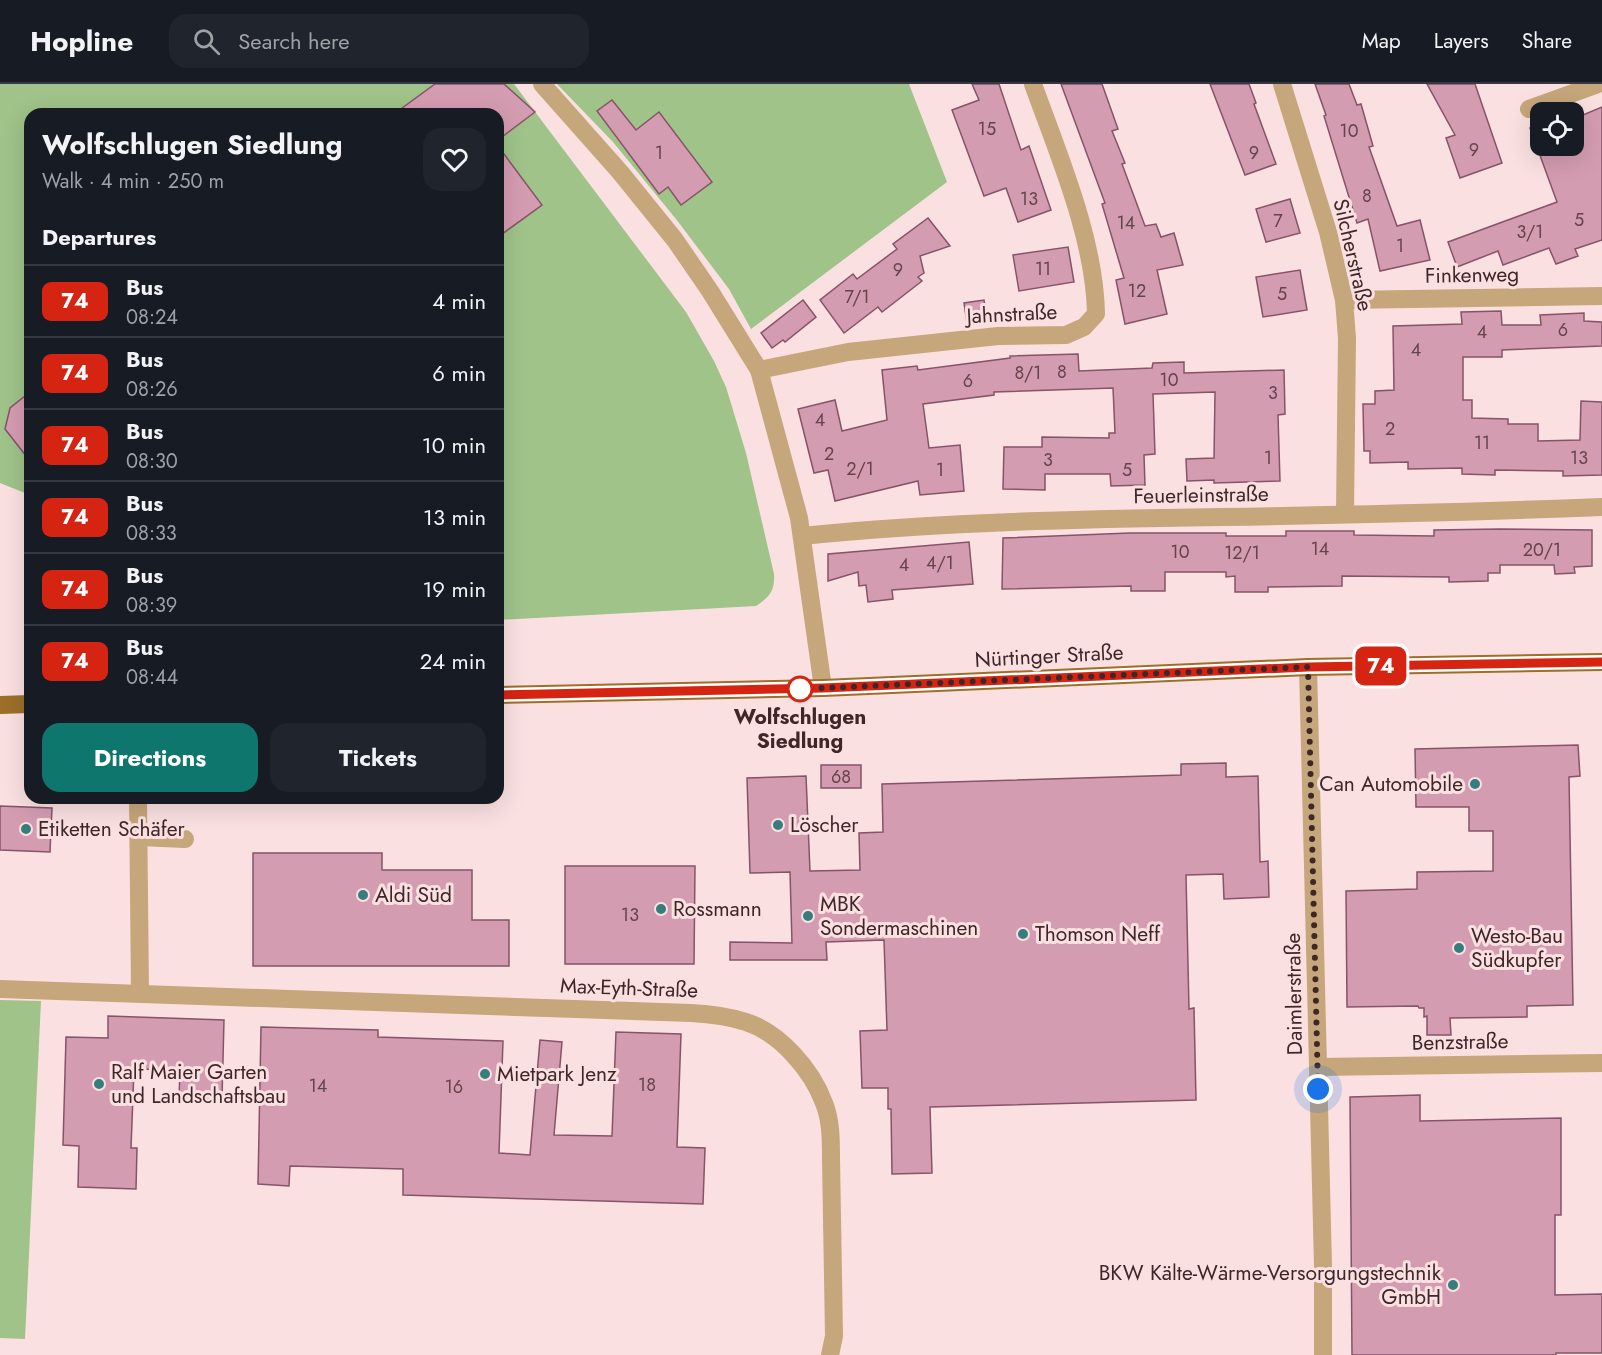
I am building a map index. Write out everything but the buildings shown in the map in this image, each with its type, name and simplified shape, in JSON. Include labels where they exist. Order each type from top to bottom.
[{"type":"main road","name":"Nürtinger Straße","points":[[504,695],[823,688],[1308,667],[1602,662]]},
{"type":"main road","points":[[0,705],[24,704]]},
{"type":"street","points":[[542,84],[620,172],[675,240],[759,370],[799,518],[823,688]]},
{"type":"street","name":"Jahnstraße","points":[[759,370],[848,352],[998,336],[1066,335],[1084,327],[1096,314],[1095,288],[1072,192],[1033,84]]},
{"type":"street","name":"Silcherstraße","points":[[1282,84],[1328,232],[1344,300],[1347,338],[1346,513]]},
{"type":"street","points":[[1528,109],[1598,84]]},
{"type":"street","name":"Finkenweg","points":[[1344,300],[1602,296]]},
{"type":"street","name":"Feuerleinstraße","points":[[802,536],[874,529],[1015,522],[1346,513],[1484,512],[1602,507]]},
{"type":"street","name":"Daimlerstraße","points":[[1308,667],[1323,1355]]},
{"type":"street","points":[[138,804],[140,992]]},
{"type":"street","points":[[139,837],[185,838]]},
{"type":"street","name":"Max-Eyth-Straße","points":[[0,989],[140,992],[692,1013],[720,1015],[747,1022],[774,1035],[792,1052],[812,1080],[824,1103],[830,1129],[834,1336],[830,1355]]},
{"type":"street","name":"Benzstraße","points":[[1318,1067],[1602,1063]]},
{"type":"green space","points":[[0,84],[514,84],[686,312],[714,361],[726,387],[746,453],[774,574],[774,584],[771,593],[756,606],[504,620],[504,108],[24,108],[24,493],[0,483]]},
{"type":"green space","points":[[557,84],[909,84],[947,182],[751,329],[729,289],[676,219],[613,142]]},
{"type":"green space","points":[[0,1000],[41,1001],[25,1339],[0,1338]]},
{"type":"bus line","name":"74","points":[[504,695],[823,688],[1308,667],[1602,662]]},
{"type":"place","name":"Wolfschlugen Siedlung","points":[[800,689]]},
{"type":"place","name":"Can Automobile","points":[[1475,784]]},
{"type":"place","name":"Löscher","points":[[778,825]]},
{"type":"place","name":"Etiketten Schäfer","points":[[26,829]]},
{"type":"place","name":"Aldi Süd","points":[[363,895]]},
{"type":"place","name":"Rossmann","points":[[661,909]]},
{"type":"place","name":"MBK Sondermaschinen","points":[[808,916]]},
{"type":"place","name":"Thomson Neff","points":[[1023,934]]},
{"type":"place","name":"Westo-Bau Südkupfer","points":[[1459,948]]},
{"type":"place","name":"Mietpark Jenz","points":[[485,1074]]},
{"type":"place","name":"Ralf Maier Garten und Landschaftsbau","points":[[99,1084]]},
{"type":"place","name":"BKW Kälte-Wärme-Versorgungstechnik GmbH","points":[[1453,1285]]},
{"type":"route","points":[[800,689],[1308,667],[1318,1089]]}]
